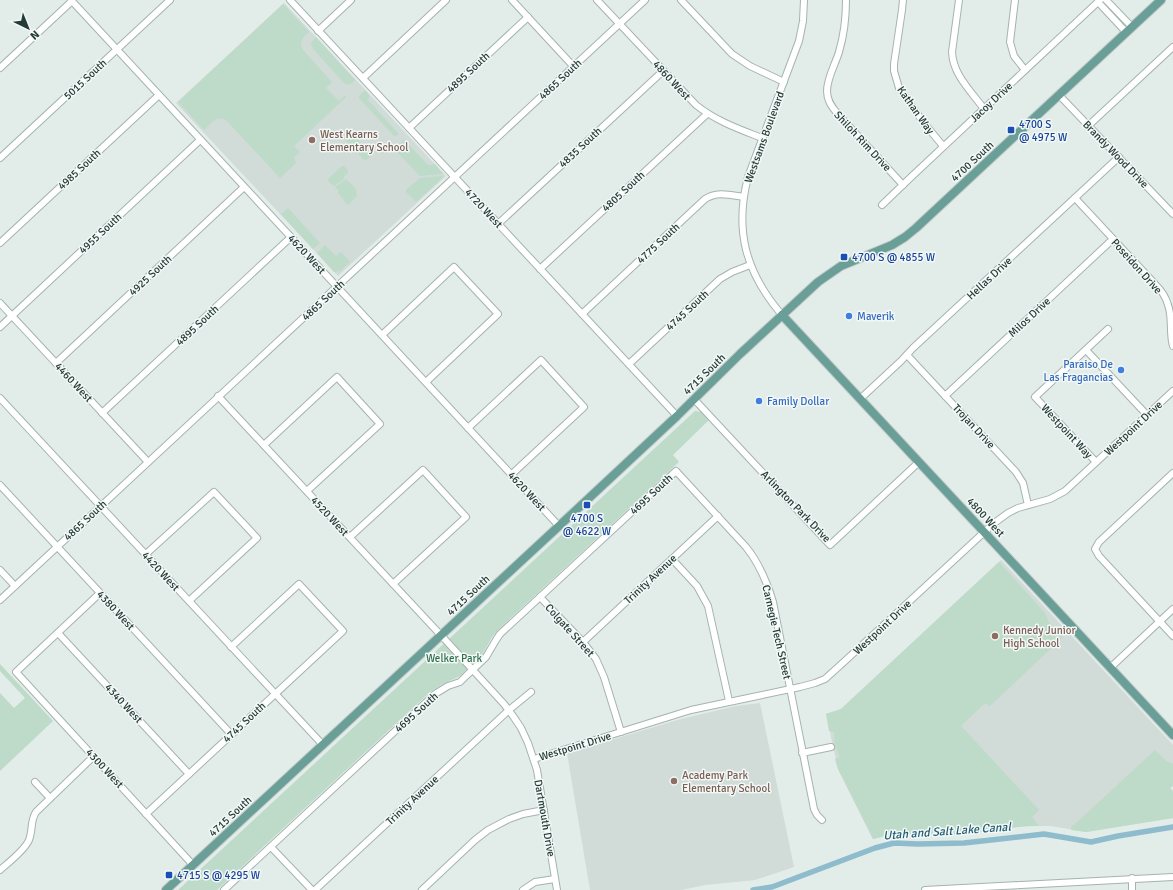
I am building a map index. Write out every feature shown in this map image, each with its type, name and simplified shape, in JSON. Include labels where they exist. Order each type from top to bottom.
[{"type":"main road","name":"4700 South","points":[[782,315],[824,277],[841,266],[892,244],[905,237],[916,228],[1161,0]]},
{"type":"main road","name":"4800 West","points":[[782,315],[1173,735]]},
{"type":"main road","name":"4715 South","points":[[166,890],[677,416],[782,315]]},
{"type":"street","points":[[0,68],[71,0]]},
{"type":"street","name":"4620 West","points":[[71,0],[559,526]]},
{"type":"street","name":"5015 South","points":[[0,158],[170,0]]},
{"type":"street","name":"4720 West","points":[[290,0],[677,416]]},
{"type":"street","points":[[318,31],[351,0]]},
{"type":"street","points":[[362,78],[446,0]]},
{"type":"street","points":[[512,0],[574,67]]},
{"type":"street","name":"4860 West","points":[[597,0],[696,105],[707,114],[720,121],[762,138]]},
{"type":"street","name":"4865 South","points":[[0,600],[645,0]]},
{"type":"street","points":[[681,0],[725,48],[736,57],[750,66],[784,82]]},
{"type":"street","name":"Westsams Boulevard","points":[[782,315],[762,289],[750,265],[742,227],[744,197],[748,176],[801,33],[804,0]]},
{"type":"street","name":"Shiloh Rim Drive","points":[[846,0],[845,22],[842,38],[828,85],[827,91],[829,101],[836,113],[903,185]]},
{"type":"street","name":"Kathan Way","points":[[903,0],[894,64],[897,82],[924,124],[943,146]]},
{"type":"street","points":[[959,0],[952,60],[958,75],[984,109]]},
{"type":"street","points":[[1015,0],[1010,42],[1014,56],[1025,70]]},
{"type":"street","points":[[1106,0],[1129,30]]},
{"type":"street","points":[[159,1],[164,6]]},
{"type":"street","points":[[1099,1],[1129,30]]},
{"type":"street","name":"Jacoy Drive","points":[[882,205],[943,146],[1099,1]]},
{"type":"street","name":"4895 South","points":[[409,128],[528,17]]},
{"type":"street","points":[[1088,126],[1173,47]]},
{"type":"street","name":"4835 South","points":[[498,224],[663,71]]},
{"type":"street","name":"4985 South","points":[[0,243],[159,95]]},
{"type":"street","name":"Brandy Wood Drive","points":[[1059,95],[1173,213]]},
{"type":"street","name":"4805 South","points":[[540,268],[707,114]]},
{"type":"street","name":"4955 South","points":[[0,327],[200,140]]},
{"type":"street","name":"Hellas Drive","points":[[860,399],[1118,157]]},
{"type":"street","name":"4925 South","points":[[56,363],[244,187]]},
{"type":"street","name":"4775 South","points":[[582,314],[710,196],[718,194],[744,197]]},
{"type":"street","name":"Poseidon Drive","points":[[1075,198],[1163,294],[1170,310],[1173,346]]},
{"type":"street","name":"4895 South","points":[[102,413],[291,237]]},
{"type":"street","name":"Milos Drive","points":[[945,396],[1113,239]]},
{"type":"street","name":"4745 South","points":[[629,364],[720,279],[732,272],[750,265]]},
{"type":"street","points":[[382,335],[454,267],[498,314],[426,382]]},
{"type":"street","name":"4460 West","points":[[0,303],[148,462]]},
{"type":"street","points":[[1108,329],[1086,350],[1147,416]]},
{"type":"street","name":"Westpoint Way","points":[[1086,350],[1035,397],[1096,462]]},
{"type":"street","name":"Trojan Drive","points":[[907,355],[1018,474],[1028,505]]},
{"type":"street","points":[[468,428],[541,360],[584,406],[512,474]]},
{"type":"street","points":[[264,445],[337,377],[380,424],[307,491]]},
{"type":"street","name":"Westpoint Drive","points":[[534,759],[691,710],[815,683],[832,674],[1000,518],[1008,512],[1050,499],[1065,491],[1173,391]]},
{"type":"street","name":"4520 West","points":[[218,396],[441,635]]},
{"type":"street","name":"4420 West","points":[[0,398],[323,745]]},
{"type":"street","name":"Arlington Park Drive","points":[[694,399],[830,545],[920,462]]},
{"type":"street","points":[[350,538],[423,470],[466,517],[393,584]]},
{"type":"street","name":"Carnegie Tech Street","points":[[676,471],[750,552],[764,576],[773,602],[814,809],[817,816],[822,820]]},
{"type":"street","name":"4695 South","points":[[226,889],[435,694],[448,686],[460,682],[473,670],[486,657],[500,634],[676,471]]},
{"type":"street","points":[[1173,473],[1099,542],[1095,549],[1098,556],[1173,636]]},
{"type":"street","name":"4380 West","points":[[0,485],[231,734]]},
{"type":"street","points":[[146,554],[214,492],[257,538],[189,601]]},
{"type":"street","name":"Trinity Avenue","points":[[583,642],[718,516]]},
{"type":"street","points":[[672,559],[697,586],[708,606],[729,701]]},
{"type":"street","points":[[0,570],[15,586]]},
{"type":"street","name":"4745 South","points":[[146,814],[343,631],[299,584],[231,647]]},
{"type":"street","points":[[58,633],[100,593]]},
{"type":"street","name":"Colgate Street","points":[[540,597],[583,642],[596,659],[601,668],[621,732]]},
{"type":"street","points":[[1110,668],[1173,609]]},
{"type":"street","name":"4300 West","points":[[58,633],[16,672],[193,865]]},
{"type":"street","name":"4340 West","points":[[58,633],[189,774]]},
{"type":"street","name":"Dartmouth Drive","points":[[441,635],[509,710],[521,728],[534,759],[538,774],[557,890]]},
{"type":"street","name":"Trinity Avenue","points":[[315,890],[509,710],[531,692]]},
{"type":"street","points":[[802,753],[831,747]]},
{"type":"street","points":[[0,860],[2,868],[28,843],[33,816],[40,807],[94,756]]},
{"type":"street","points":[[35,782],[50,798]]},
{"type":"street","points":[[422,890],[475,840],[488,830],[509,819],[523,814],[544,810]]},
{"type":"street","points":[[271,847],[312,890]]},
{"type":"street","points":[[925,890],[1009,888],[1173,876]]},
{"type":"street","points":[[1132,878],[1132,890]]},
{"type":"street","points":[[523,890],[536,882],[555,879]]},
{"type":"shaded area","name":"West Kearns Elementary School","points":[[284,3],[446,176],[338,276],[176,103]]},
{"type":"shaded area","name":"Kennedy Junior High School","points":[[1001,560],[1173,745],[1173,786],[1170,788],[1173,791],[1173,818],[1086,832],[1051,826],[1025,826],[958,834],[889,835],[873,839],[838,769],[826,714],[841,709]]},
{"type":"shaded area","name":"Academy Park Elementary School","points":[[760,703],[794,867],[755,880],[705,885],[682,890],[590,890],[567,753],[681,719],[736,706]]},
{"type":"green space","points":[[283,4],[309,32],[302,40],[301,45],[303,50],[332,82],[326,88],[339,101],[345,95],[346,97],[294,146],[300,152],[294,157],[296,163],[280,178],[226,120],[219,118],[216,119],[204,130],[178,102]]},
{"type":"green space","points":[[316,37],[355,80],[353,82],[349,84],[344,83],[313,49],[311,43]]},
{"type":"green space","points":[[365,90],[370,96],[367,99],[399,134],[394,136],[359,98]]},
{"type":"green space","points":[[350,131],[369,152],[371,150],[373,151],[373,154],[365,161],[344,138]]},
{"type":"green space","points":[[404,140],[428,165],[435,164],[443,174],[420,176],[395,150],[395,148]]},
{"type":"green space","points":[[342,166],[348,170],[347,174],[344,176],[344,179],[334,186],[327,180]]},
{"type":"green space","points":[[443,176],[416,202],[406,192],[406,190],[420,178]]},
{"type":"green space","points":[[346,179],[356,189],[357,196],[348,205],[335,187]]},
{"type":"green space","points":[[288,208],[320,243],[313,249],[281,214]]},
{"type":"green space","points":[[325,245],[336,256],[341,252],[350,262],[340,271],[334,272],[317,253]]},
{"type":"green space","name":"Welker Park","points":[[695,411],[702,412],[709,420],[673,455],[679,462],[500,628],[492,637],[482,655],[460,676],[430,692],[217,890],[178,890]]},
{"type":"green space","points":[[999,562],[1045,613],[1049,622],[1063,637],[990,706],[985,703],[961,726],[1039,810],[1032,817],[1039,826],[959,834],[905,834],[873,839],[838,769],[835,759],[840,757],[835,746],[834,732],[829,731],[826,714],[841,709]]},
{"type":"green space","points":[[0,664],[53,721],[0,771],[0,693],[14,708],[25,698],[0,671]]},
{"type":"green space","points":[[1155,750],[1166,761],[1173,764],[1173,786],[1170,788],[1173,791],[1173,818],[1086,832],[1071,830],[1072,825],[1074,825]]},
{"type":"waterway","name":"Utah and Salt Lake Canal","points":[[753,890],[772,887],[875,848],[894,843],[964,843],[1044,834],[1091,842],[1173,827]]},
{"type":"place","name":"4700 S @ 4975 W","points":[[1011,130]]},
{"type":"place","name":"West Kearns Elementary School","points":[[312,140]]},
{"type":"place","name":"4700 S @ 4855 W","points":[[844,257]]},
{"type":"place","name":"Maverik","points":[[849,316]]},
{"type":"place","name":"Paraiso De Las Fragancias","points":[[1121,370]]},
{"type":"place","name":"Family Dollar","points":[[759,401]]},
{"type":"place","name":"4700 S @ 4622 W","points":[[587,505]]},
{"type":"place","name":"Kennedy Junior High School","points":[[995,636]]},
{"type":"place","name":"Academy Park Elementary School","points":[[674,781]]},
{"type":"place","name":"4715 S @ 4295 W","points":[[169,875]]}]
